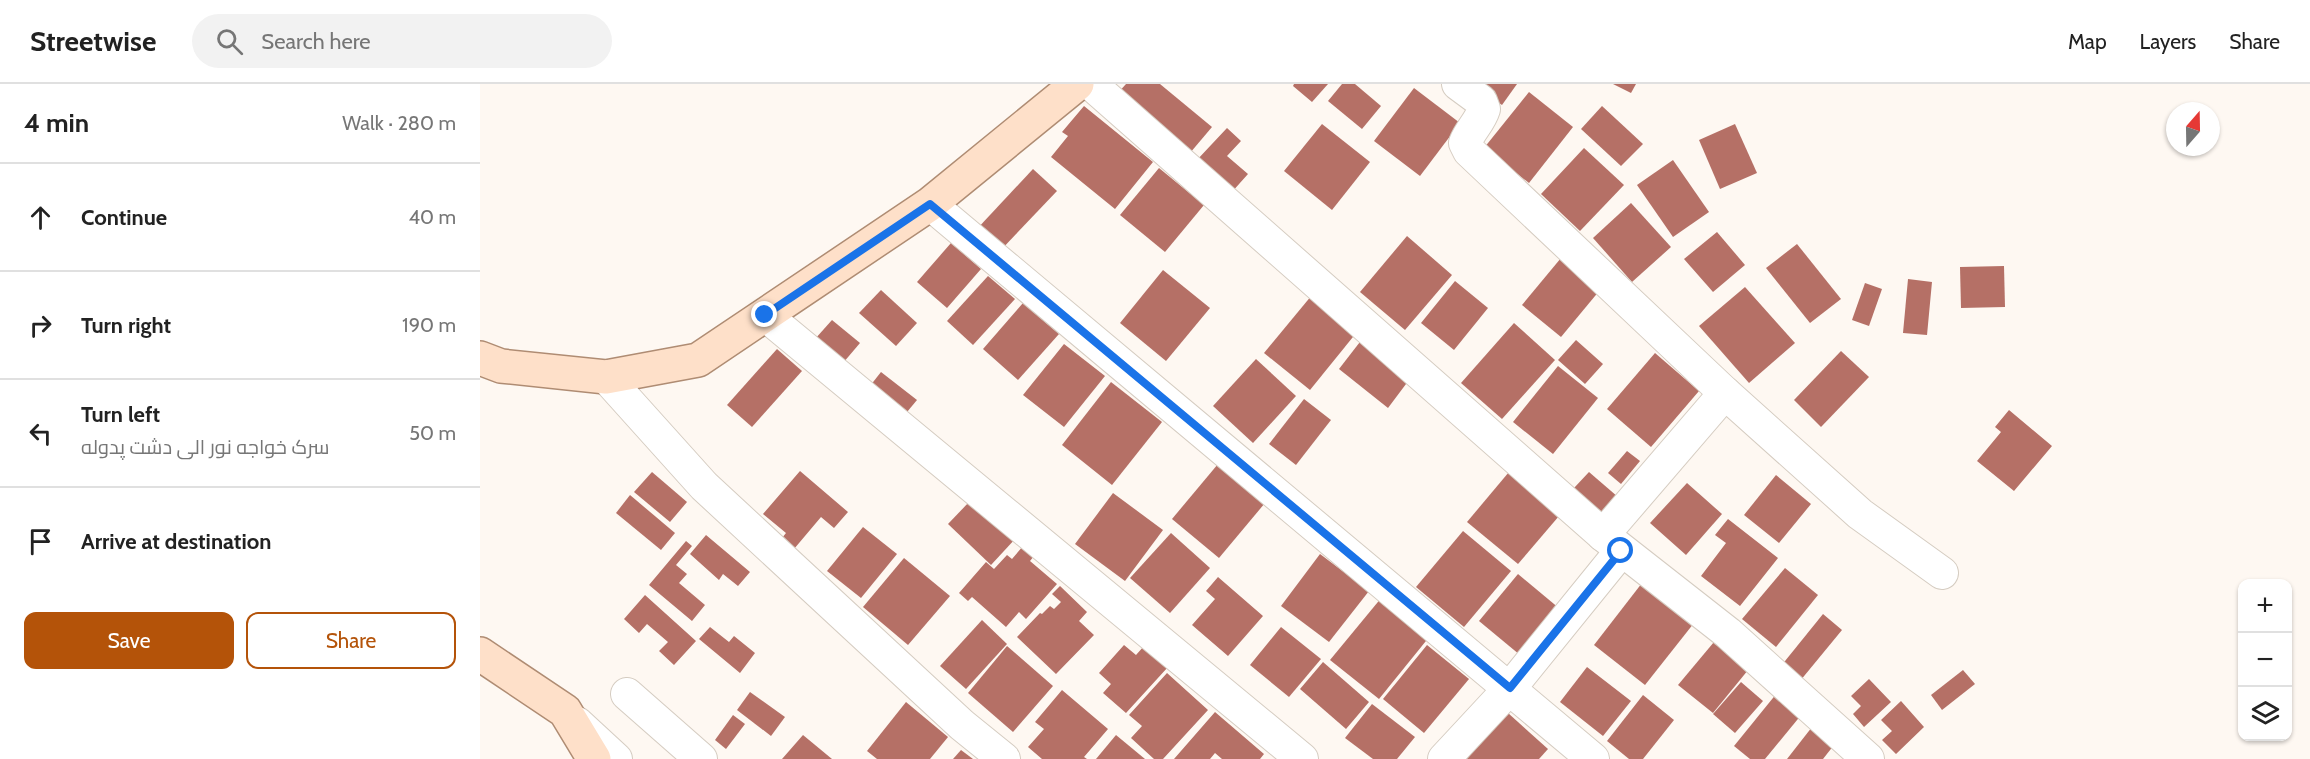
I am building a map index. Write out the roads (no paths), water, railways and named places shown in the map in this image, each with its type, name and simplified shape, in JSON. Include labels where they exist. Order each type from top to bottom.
[{"type":"main road","points":[[480,358],[501,366],[606,377],[698,360],[930,204],[1077,84]]},
{"type":"main road","points":[[480,654],[565,711],[594,759]]},
{"type":"street","points":[[1091,84],[1612,543],[1728,633],[1868,759]]},
{"type":"street","points":[[1458,84],[1481,101],[1484,109],[1465,143],[1469,151],[1725,393],[1860,514],[1942,573]]},
{"type":"street","points":[[930,204],[1593,759]]},
{"type":"street","points":[[765,315],[1302,759]]},
{"type":"street","points":[[606,377],[704,486],[962,724],[1004,759]]},
{"type":"street","points":[[1444,759],[1510,688],[1612,543],[1725,393]]},
{"type":"street","points":[[627,694],[701,759]]},
{"type":"street","points":[[565,711],[616,759]]}]
